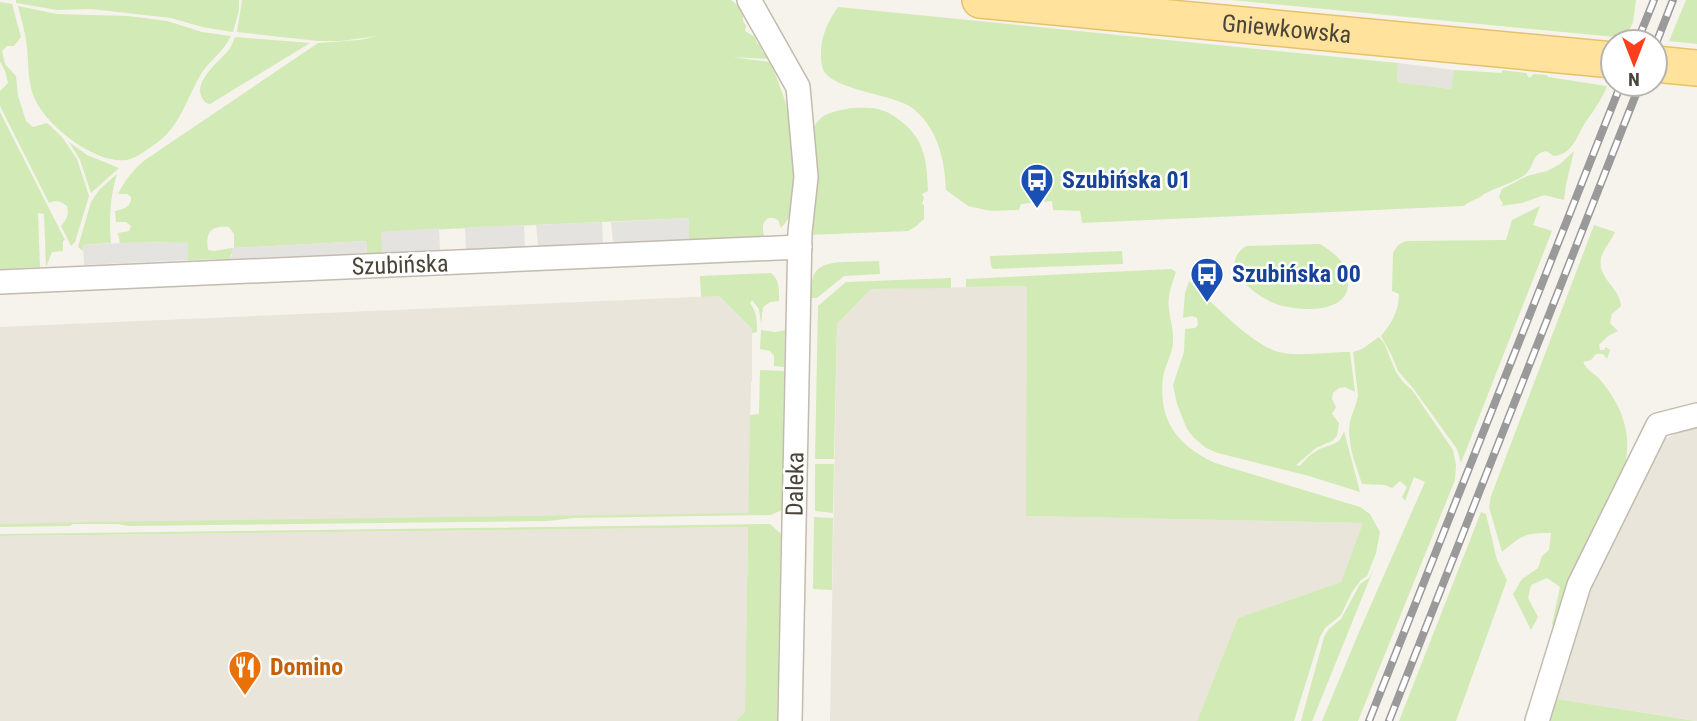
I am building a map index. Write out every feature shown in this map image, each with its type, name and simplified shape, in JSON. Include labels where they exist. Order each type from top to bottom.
[{"type":"main road","name":"Gniewkowska","points":[[980,0],[1599,59]]},
{"type":"main road","points":[[1669,65],[1697,68]]},
{"type":"street","name":"Daleka","points":[[749,0],[798,87],[806,177],[800,247],[790,721]]},
{"type":"street","name":"Szubińska","points":[[0,282],[800,247]]},
{"type":"street","points":[[1536,721],[1579,585],[1658,425],[1697,415]]},
{"type":"shaded area","points":[[1398,63],[1454,70],[1451,89],[1397,82]]},
{"type":"shaded area","points":[[689,218],[689,240],[613,243],[611,222]]},
{"type":"shaded area","points":[[602,222],[603,244],[538,246],[536,225]]},
{"type":"shaded area","points":[[524,225],[525,247],[466,249],[465,227]]},
{"type":"shaded area","points":[[439,228],[440,250],[382,253],[381,232]]},
{"type":"shaded area","points":[[366,241],[367,253],[229,259],[232,248]]},
{"type":"shaded area","points":[[188,243],[188,260],[84,265],[83,245]]},
{"type":"shaded area","points":[[1027,286],[1027,516],[1364,523],[1341,582],[1238,618],[1197,721],[830,721],[837,324],[871,289]]},
{"type":"shaded area","points":[[719,296],[752,329],[748,514],[0,524],[0,327]]},
{"type":"shaded area","points":[[1697,428],[1697,721],[1557,699],[1569,640],[1585,591],[1660,442],[1677,433]]},
{"type":"shaded area","points":[[748,527],[745,712],[736,721],[0,721],[0,536]]},
{"type":"green space","points":[[16,0],[239,0],[239,10],[233,32],[171,18],[91,9],[57,10],[16,3]]},
{"type":"green space","points":[[242,0],[731,0],[743,12],[745,31],[755,37],[769,59],[732,57],[770,62],[792,123],[799,170],[798,192],[792,211],[781,228],[778,220],[768,218],[763,224],[764,237],[689,240],[689,218],[382,232],[382,253],[367,253],[366,241],[234,248],[234,234],[229,227],[214,229],[207,239],[208,250],[232,248],[229,259],[188,260],[188,243],[120,244],[118,233],[129,231],[131,226],[126,222],[116,222],[115,211],[128,206],[131,197],[118,194],[123,184],[145,160],[318,43],[377,36],[318,41],[237,32]]},
{"type":"green space","points":[[1231,0],[1636,0],[1630,28],[1599,28],[1599,35]]},
{"type":"green space","points":[[1686,0],[1697,0],[1697,44],[1669,41]]},
{"type":"green space","points":[[0,2],[12,4],[21,37],[14,46],[7,46],[2,51],[5,64],[16,76],[18,96],[26,121],[33,127],[47,123],[62,137],[77,159],[89,196],[75,242],[71,246],[61,226],[67,216],[67,206],[58,202],[49,203],[0,106],[0,91],[8,83],[0,61]]},
{"type":"green space","points":[[18,6],[57,14],[128,16],[167,21],[202,32],[231,36],[201,74],[166,135],[135,157],[114,160],[76,143],[53,124],[38,105],[30,84],[26,43]]},
{"type":"green space","points":[[838,7],[1398,63],[1397,82],[1451,89],[1454,70],[1502,73],[1502,70],[1526,73],[1529,78],[1534,74],[1547,75],[1599,85],[1599,98],[1602,98],[1566,152],[1554,156],[1546,151],[1541,153],[1525,175],[1464,206],[1082,223],[1080,211],[1053,210],[1052,201],[1021,204],[1019,210],[991,211],[968,206],[946,190],[938,144],[920,115],[902,102],[837,82],[823,69],[822,41],[828,23]]},
{"type":"green space","points":[[235,37],[310,43],[210,104],[206,103],[201,96],[202,83],[232,45]]},
{"type":"green space","points":[[851,108],[873,108],[889,113],[910,129],[920,144],[928,191],[922,194],[924,219],[908,231],[808,235],[814,127],[826,115]]},
{"type":"green space","points":[[0,112],[65,240],[63,251],[52,252],[46,267],[44,214],[38,213],[40,267],[0,269]]},
{"type":"green space","points":[[69,142],[87,155],[119,168],[91,193],[80,160]]},
{"type":"green space","points":[[1574,151],[1564,200],[1544,195],[1522,203],[1501,206],[1503,204],[1499,197],[1502,189],[1527,176],[1547,171],[1560,164]]},
{"type":"green space","points":[[117,174],[111,208],[111,243],[83,245],[83,251],[78,247],[91,202],[100,189]]},
{"type":"green space","points":[[1540,206],[1533,225],[1552,231],[1461,463],[1457,449],[1398,371],[1381,336],[1394,316],[1399,300],[1399,294],[1392,291],[1393,253],[1398,245],[1406,241],[1506,240],[1512,220]]},
{"type":"green space","points":[[1594,225],[1615,232],[1602,254],[1601,265],[1602,272],[1620,299],[1621,306],[1612,314],[1610,323],[1618,331],[1599,345],[1600,350],[1606,347],[1610,350],[1607,359],[1603,354],[1596,354],[1591,360],[1583,362],[1602,382],[1619,409],[1626,429],[1626,460],[1556,631],[1552,624],[1560,587],[1547,578],[1531,585],[1528,598],[1538,617],[1531,630],[1513,594],[1522,579],[1538,568],[1542,556],[1549,550],[1551,533],[1524,536],[1502,552],[1489,507]]},
{"type":"green space","points":[[1320,244],[1341,261],[1347,272],[1348,286],[1345,295],[1330,306],[1309,309],[1279,305],[1251,289],[1237,272],[1237,254],[1246,246]]},
{"type":"green space","points":[[1122,251],[1123,264],[993,269],[990,256]]},
{"type":"green space","points":[[879,261],[880,274],[844,276],[817,298],[811,298],[812,281],[821,267],[835,263]]},
{"type":"green space","points":[[1171,269],[1176,272],[1169,299],[1173,341],[1163,377],[1162,393],[1167,419],[1173,430],[1190,448],[1215,463],[1360,507],[1370,514],[1380,532],[1376,553],[1367,576],[1352,592],[1341,615],[1325,628],[1320,637],[1294,721],[1197,721],[1238,618],[1341,582],[1363,523],[1026,516],[1027,286],[966,287],[966,279]]},
{"type":"green space","points":[[771,273],[779,289],[779,301],[770,302],[763,307],[761,324],[759,309],[752,300],[750,303],[757,321],[757,332],[752,333],[752,329],[719,296],[701,297],[700,276]]},
{"type":"green space","points":[[951,278],[951,288],[871,289],[837,324],[834,459],[815,459],[818,306],[846,282]]},
{"type":"green space","points":[[1189,281],[1232,321],[1268,348],[1295,354],[1350,352],[1355,392],[1345,387],[1333,393],[1332,399],[1336,407],[1332,414],[1339,423],[1337,436],[1316,448],[1296,465],[1300,466],[1316,451],[1336,443],[1344,431],[1360,492],[1218,453],[1206,448],[1194,438],[1187,429],[1177,404],[1173,385],[1184,352],[1185,329],[1198,325],[1197,318],[1193,316],[1183,318]]},
{"type":"green space","points":[[761,330],[785,330],[784,367],[774,366],[774,356],[770,351],[760,349]]},
{"type":"green space","points":[[1379,337],[1396,372],[1412,390],[1453,450],[1455,480],[1358,721],[1322,721],[1425,482],[1414,477],[1405,501],[1402,497],[1407,487],[1400,481],[1392,488],[1362,484],[1350,445],[1349,430],[1358,395],[1353,352]]},
{"type":"green space","points":[[760,370],[784,371],[782,510],[771,515],[574,518],[548,521],[128,526],[73,524],[0,527],[0,524],[94,522],[748,513],[750,415],[759,414]]},
{"type":"green space","points":[[815,464],[834,464],[833,513],[815,511]]},
{"type":"green space","points":[[1481,512],[1486,514],[1497,560],[1507,580],[1456,721],[1399,721]]},
{"type":"green space","points":[[814,517],[833,518],[832,590],[813,589]]},
{"type":"green space","points":[[770,524],[781,534],[777,721],[736,721],[745,712],[748,527],[0,536],[0,534]]},
{"type":"green space","points":[[1374,568],[1313,719],[1301,721],[1324,637],[1341,619],[1360,584],[1369,578]]},
{"type":"green space","points":[[1557,699],[1696,721],[1550,721]]},
{"type":"railway","points":[[1643,28],[1654,0]]},
{"type":"railway","points":[[1662,28],[1673,0]]},
{"type":"railway","points":[[1369,721],[1615,98]]},
{"type":"railway","points":[[1389,721],[1634,98]]},
{"type":"place","name":"Szubińska 01","points":[[1037,210]]},
{"type":"place","name":"Szubińska 00","points":[[1207,304]]},
{"type":"place","name":"Domino","points":[[245,697]]}]
